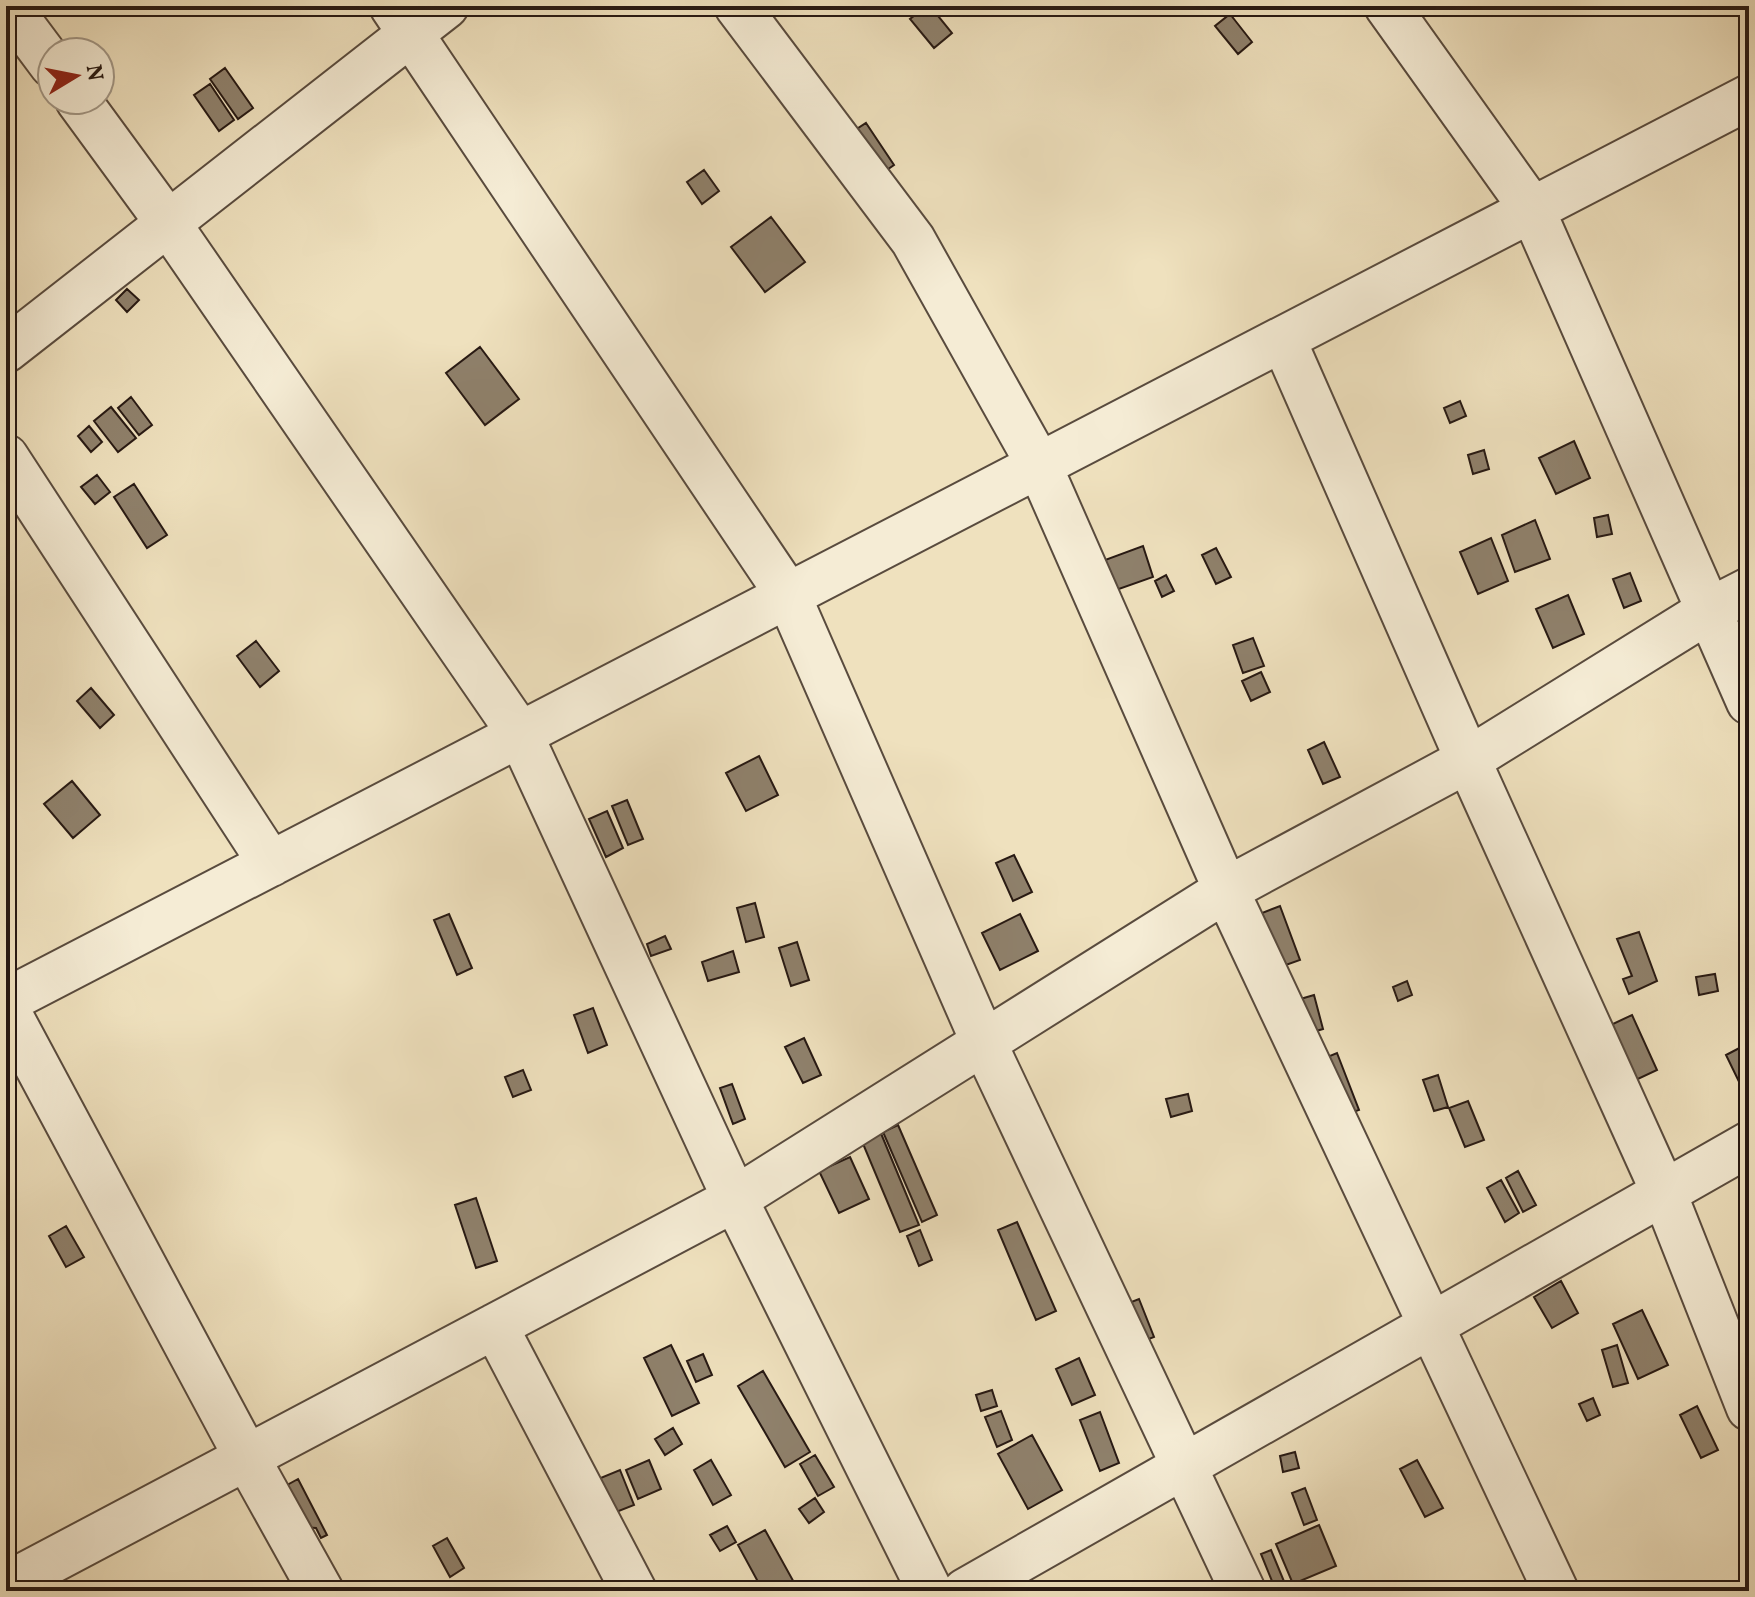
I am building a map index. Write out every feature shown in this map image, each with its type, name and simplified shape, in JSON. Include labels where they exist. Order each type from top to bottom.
[{"type":"street","points":[[8,6],[36,44]]},
{"type":"street","points":[[6,350],[168,223],[401,20],[446,6]]},
{"type":"street","points":[[737,6],[913,240],[1039,465],[1226,890],[1556,1591]]},
{"type":"street","points":[[1387,6],[1532,209],[1749,702]]},
{"type":"street","points":[[401,20],[788,595],[983,1041],[1243,1591]]},
{"type":"street","points":[[6,1001],[1749,97]]},
{"type":"street","points":[[90,116],[168,223],[520,734],[735,1199],[930,1591]]},
{"type":"street","points":[[1283,339],[1468,760],[1664,1193],[1749,1408]]},
{"type":"street","points":[[6,457],[271,864]]},
{"type":"street","points":[[6,1585],[735,1199],[1226,890],[1468,760],[1708,611],[1749,590]]},
{"type":"street","points":[[6,1008],[321,1591]]},
{"type":"street","points":[[965,1591],[1749,1144]]},
{"type":"street","points":[[495,1326],[634,1591]]},
{"type":"building","points":[[927,6],[952,33],[934,48],[910,19]]},
{"type":"building","points":[[1230,14],[1252,42],[1238,54],[1215,26]]},
{"type":"building","points":[[225,68],[253,108],[238,119],[210,79]]},
{"type":"building","points":[[210,84],[234,120],[219,131],[194,95]]},
{"type":"building","points":[[866,123],[894,165],[878,176],[849,134]]},
{"type":"building","points":[[704,170],[719,191],[702,204],[687,182]]},
{"type":"building","points":[[771,217],[805,262],[765,292],[731,247]]},
{"type":"building","points":[[127,289],[139,300],[127,312],[116,300]]},
{"type":"building","points":[[480,347],[519,399],[485,425],[446,373]]},
{"type":"building","points":[[131,397],[152,425],[139,435],[118,408]]},
{"type":"building","points":[[1460,401],[1466,416],[1450,423],[1444,408]]},
{"type":"building","points":[[111,407],[136,438],[118,452],[94,421]]},
{"type":"building","points":[[89,426],[102,442],[91,452],[78,436]]},
{"type":"building","points":[[1574,441],[1590,478],[1556,494],[1539,458]]},
{"type":"building","points":[[1484,450],[1489,469],[1473,474],[1468,455]]},
{"type":"building","points":[[97,475],[110,492],[95,504],[81,487]]},
{"type":"building","points":[[134,484],[167,535],[147,548],[114,497]]},
{"type":"building","points":[[1608,515],[1612,534],[1597,537],[1594,518]]},
{"type":"building","points":[[1535,520],[1550,559],[1515,572],[1502,535]]},
{"type":"building","points":[[1491,538],[1508,581],[1478,594],[1460,552]]},
{"type":"building","points":[[1143,546],[1153,577],[1116,590],[1105,560]]},
{"type":"building","points":[[1216,548],[1231,577],[1216,584],[1202,555]]},
{"type":"building","points":[[1630,573],[1641,601],[1624,608],[1613,579]]},
{"type":"building","points":[[1166,575],[1174,591],[1162,597],[1155,581]]},
{"type":"building","points":[[1568,595],[1584,634],[1553,648],[1536,609]]},
{"type":"building","points":[[1253,638],[1264,666],[1243,673],[1233,645]]},
{"type":"building","points":[[256,641],[279,671],[260,687],[237,656]]},
{"type":"building","points":[[1261,672],[1270,692],[1251,701],[1242,681]]},
{"type":"building","points":[[91,688],[114,715],[100,728],[77,701]]},
{"type":"building","points":[[1324,742],[1340,777],[1323,784],[1308,750]]},
{"type":"building","points":[[759,756],[778,795],[746,811],[726,773]]},
{"type":"building","points":[[72,781],[100,815],[73,838],[44,804]]},
{"type":"building","points":[[627,800],[643,839],[628,845],[612,806]]},
{"type":"building","points":[[607,811],[623,848],[606,857],[589,819]]},
{"type":"building","points":[[1014,855],[1032,892],[1013,901],[996,863]]},
{"type":"building","points":[[755,903],[764,937],[746,942],[737,908]]},
{"type":"building","points":[[1280,906],[1300,960],[1283,966],[1262,913]]},
{"type":"building","points":[[449,914],[472,968],[457,975],[434,920]]},
{"type":"building","points":[[1020,914],[1038,951],[1000,970],[982,933]]},
{"type":"building","points":[[1639,932],[1657,981],[1629,994],[1623,979],[1632,976],[1617,939]]},
{"type":"building","points":[[665,936],[671,949],[651,956],[647,944]]},
{"type":"building","points":[[797,942],[809,980],[791,986],[779,948]]},
{"type":"building","points":[[733,951],[739,972],[708,981],[702,962]]},
{"type":"building","points":[[1715,974],[1718,991],[1699,995],[1696,977]]},
{"type":"building","points":[[1407,981],[1412,995],[1398,1001],[1393,987]]},
{"type":"building","points":[[1314,995],[1323,1029],[1306,1034],[1297,1000]]},
{"type":"building","points":[[593,1008],[607,1045],[588,1053],[574,1015]]},
{"type":"building","points":[[1632,1015],[1657,1070],[1623,1086],[1598,1031]]},
{"type":"building","points":[[804,1038],[821,1075],[803,1083],[785,1047]]},
{"type":"building","points":[[1749,1043],[1749,1090],[1744,1092],[1726,1055]]},
{"type":"building","points":[[1337,1053],[1359,1110],[1342,1116],[1320,1060]]},
{"type":"building","points":[[523,1070],[531,1090],[513,1097],[505,1077]]},
{"type":"building","points":[[1438,1075],[1448,1107],[1434,1111],[1423,1080]]},
{"type":"building","points":[[732,1084],[745,1119],[733,1124],[720,1088]]},
{"type":"building","points":[[1188,1094],[1192,1111],[1171,1117],[1166,1099]]},
{"type":"building","points":[[1468,1101],[1484,1140],[1465,1147],[1449,1108]]},
{"type":"building","points":[[898,1125],[937,1215],[922,1222],[883,1132]]},
{"type":"building","points":[[880,1131],[919,1225],[900,1232],[861,1139]]},
{"type":"building","points":[[850,1157],[869,1199],[839,1213],[819,1171]]},
{"type":"building","points":[[1518,1171],[1536,1205],[1523,1212],[1506,1178]]},
{"type":"building","points":[[1501,1180],[1519,1213],[1505,1222],[1487,1188]]},
{"type":"building","points":[[476,1198],[497,1261],[476,1268],[455,1205]]},
{"type":"building","points":[[1017,1222],[1056,1311],[1036,1320],[998,1230]]},
{"type":"building","points":[[66,1226],[84,1257],[66,1267],[49,1236]]},
{"type":"building","points":[[920,1230],[932,1260],[919,1266],[907,1236]]},
{"type":"building","points":[[1561,1281],[1578,1313],[1552,1328],[1534,1297]]},
{"type":"building","points":[[1139,1299],[1154,1337],[1136,1344],[1121,1306]]},
{"type":"building","points":[[1642,1310],[1668,1365],[1638,1379],[1613,1324]]},
{"type":"building","points":[[671,1345],[699,1403],[672,1416],[644,1358]]},
{"type":"building","points":[[1617,1345],[1628,1383],[1613,1387],[1602,1350]]},
{"type":"building","points":[[703,1354],[712,1375],[696,1382],[687,1361]]},
{"type":"building","points":[[1079,1358],[1095,1395],[1072,1405],[1056,1369]]},
{"type":"building","points":[[763,1371],[810,1452],[785,1467],[738,1386]]},
{"type":"building","points":[[992,1390],[997,1406],[981,1411],[976,1395]]},
{"type":"building","points":[[1593,1398],[1600,1415],[1587,1421],[1579,1404]]},
{"type":"building","points":[[1697,1406],[1718,1450],[1701,1458],[1680,1415]]},
{"type":"building","points":[[1001,1411],[1012,1440],[997,1447],[985,1417]]},
{"type":"building","points":[[1100,1412],[1119,1463],[1100,1471],[1080,1420]]},
{"type":"building","points":[[673,1428],[682,1444],[665,1455],[655,1439]]},
{"type":"building","points":[[1032,1435],[1062,1490],[1028,1509],[998,1454]]},
{"type":"building","points":[[1295,1452],[1299,1468],[1283,1472],[1280,1456]]},
{"type":"building","points":[[815,1455],[834,1487],[818,1496],[800,1464]]},
{"type":"building","points":[[649,1460],[661,1489],[638,1499],[626,1470]]},
{"type":"building","points":[[711,1460],[731,1495],[713,1505],[694,1470]]},
{"type":"building","points":[[1417,1460],[1443,1508],[1425,1517],[1400,1469]]},
{"type":"building","points":[[620,1470],[634,1505],[601,1518],[586,1484]]},
{"type":"building","points":[[298,1479],[327,1535],[321,1538],[316,1528],[299,1527],[280,1489]]},
{"type":"building","points":[[1305,1488],[1317,1520],[1304,1525],[1292,1493]]},
{"type":"building","points":[[815,1498],[824,1512],[809,1523],[799,1509]]},
{"type":"building","points":[[1319,1525],[1336,1566],[1293,1584],[1276,1544]]},
{"type":"building","points":[[727,1526],[736,1542],[720,1551],[710,1535]]},
{"type":"building","points":[[765,1530],[796,1586],[787,1591],[763,1591],[738,1545]]},
{"type":"building","points":[[447,1538],[464,1568],[450,1577],[433,1546]]},
{"type":"building","points":[[1271,1550],[1288,1591],[1276,1591],[1261,1554]]}]
